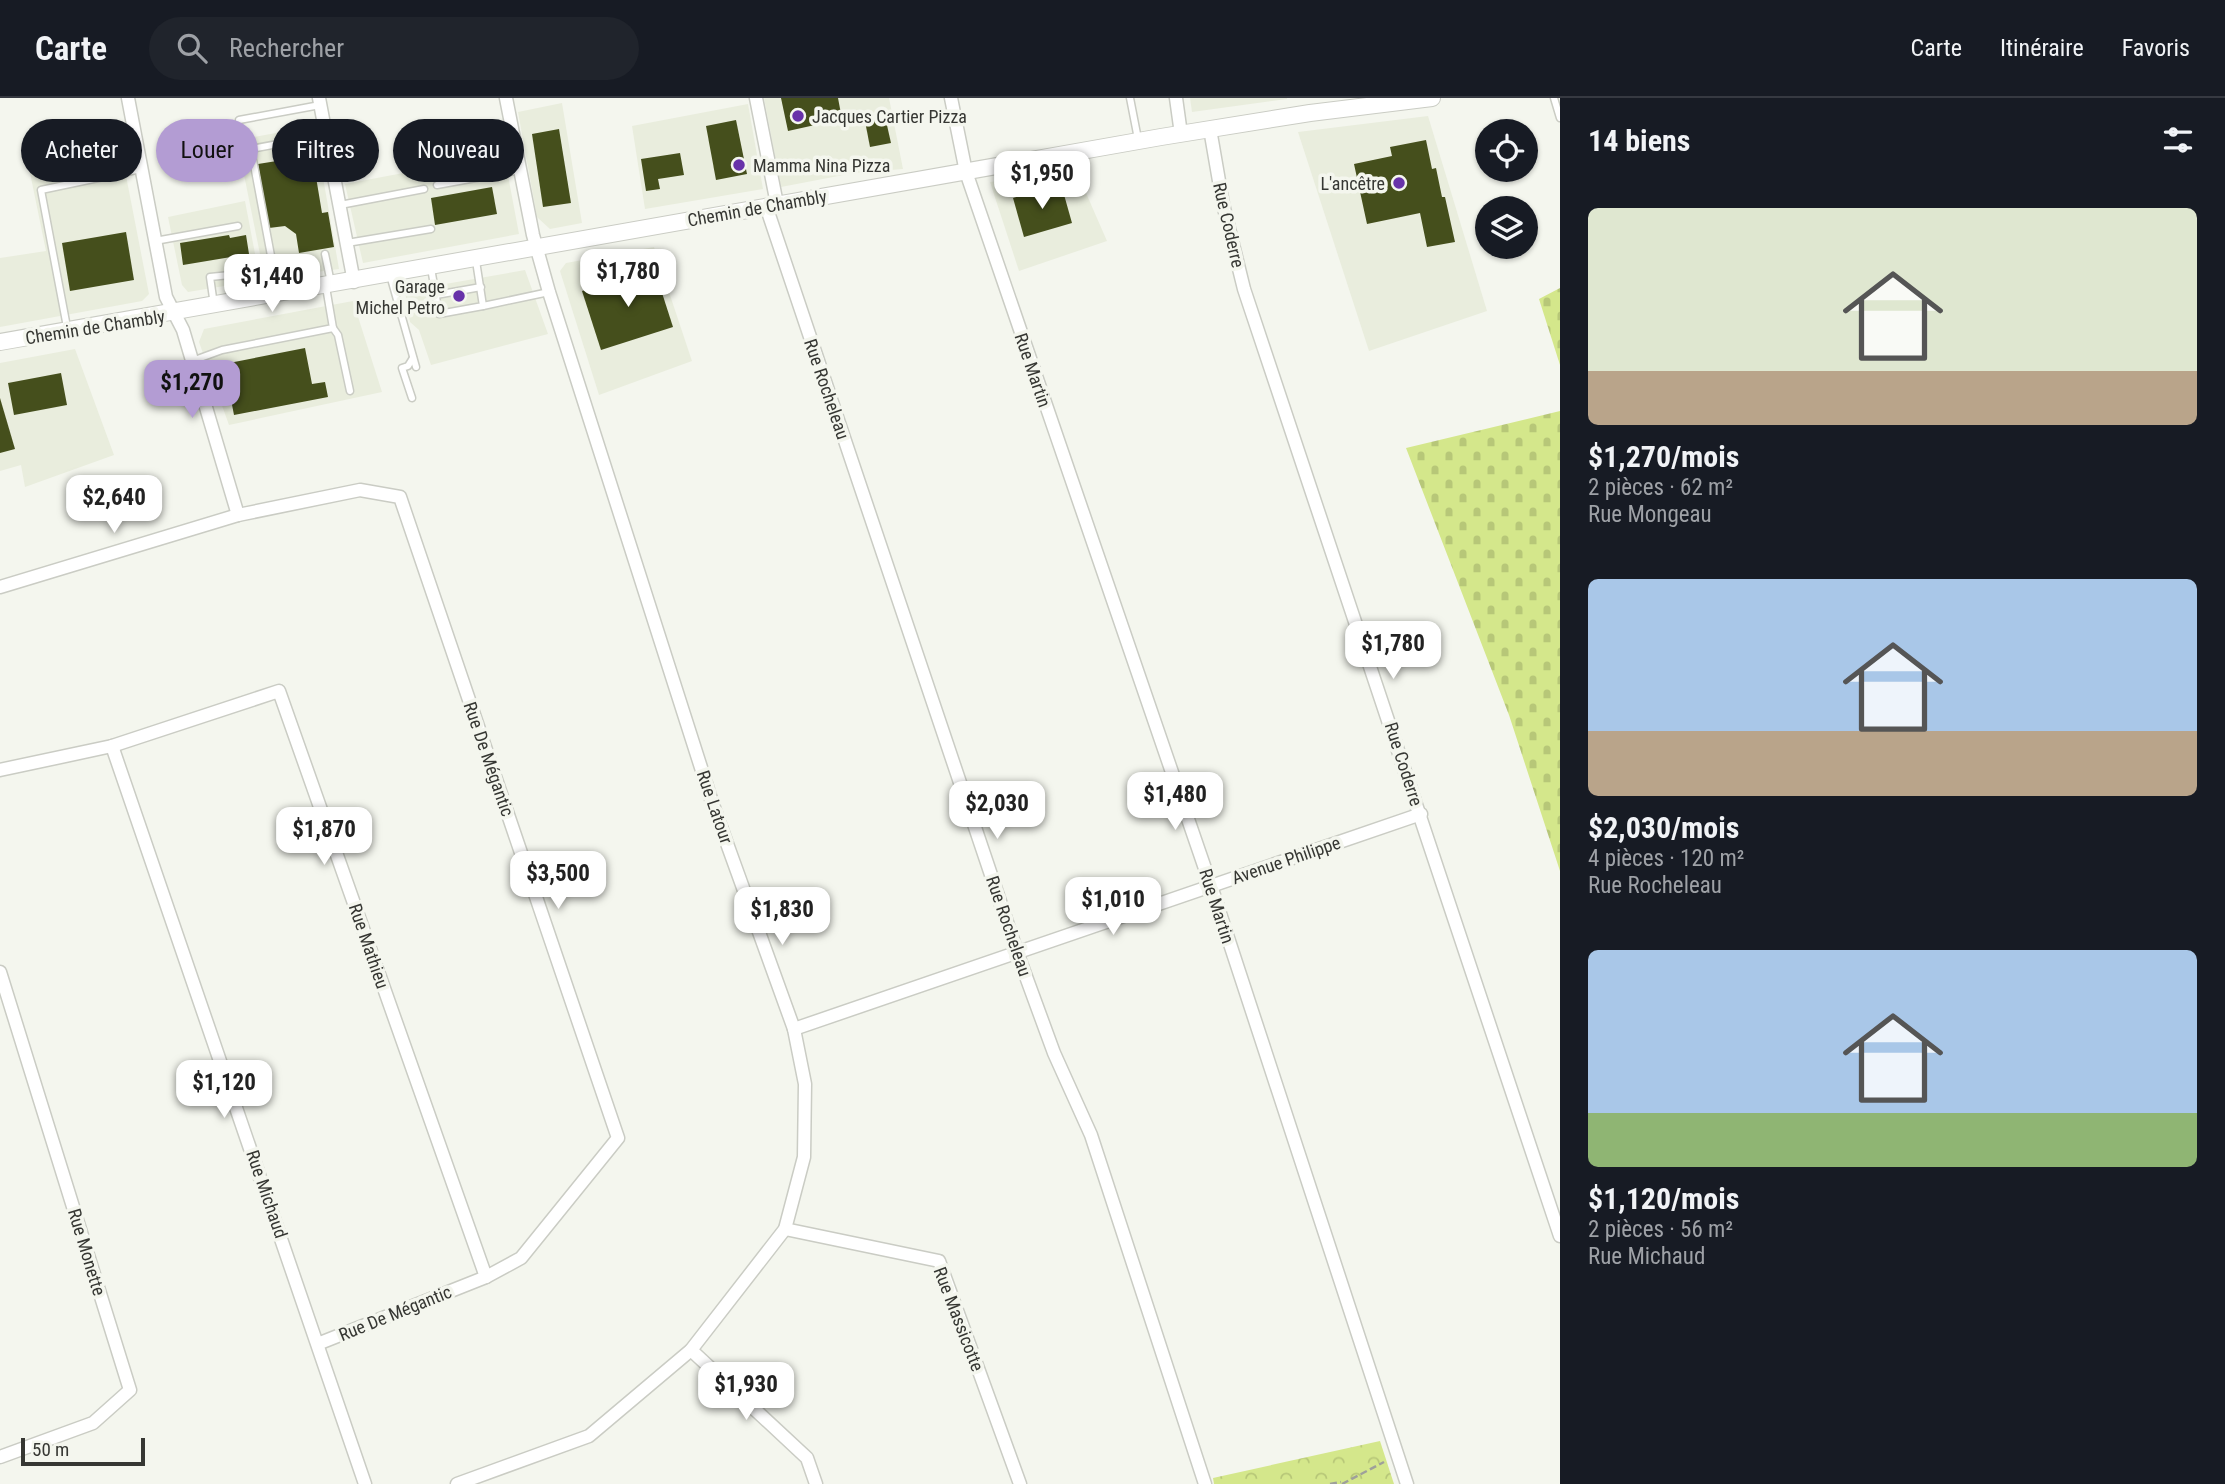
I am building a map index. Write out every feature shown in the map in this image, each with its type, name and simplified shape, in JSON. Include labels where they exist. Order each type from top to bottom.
[{"type":"street","points":[[128,98],[132,119]]},
{"type":"street","name":"Rue Latour","points":[[506,98],[510,119]]},
{"type":"street","name":"Rue Rocheleau","points":[[756,98],[772,205],[1017,952],[1054,1053],[1091,1135],[1205,1484]]},
{"type":"street","name":"Rue Martin","points":[[951,98],[965,172],[1211,886],[1407,1484]]},
{"type":"street","points":[[1176,98],[1181,134]]},
{"type":"street","name":"Chemin de Chambly","points":[[0,342],[68,333],[1139,141],[1432,98]]},
{"type":"street","name":"Rue Coderre","points":[[1210,129],[1223,204],[1244,289],[1560,1236]]},
{"type":"street","points":[[142,174],[166,297],[192,361],[238,515]]},
{"type":"street","points":[[335,182],[354,282]]},
{"type":"street","name":"Rue Latour","points":[[457,1484],[589,1436],[691,1350],[785,1229],[804,1157],[805,1084],[794,1029],[712,802],[549,292],[523,182]]},
{"type":"street","name":"Rue De Mégantic","points":[[0,587],[238,515],[360,490],[400,497],[618,1138],[520,1258],[486,1277],[320,1343]]},
{"type":"street","name":"Rue Mathieu","points":[[0,770],[112,746],[279,691],[486,1277]]},
{"type":"street","name":"Rue Michaud","points":[[112,746],[320,1343],[365,1484]]},
{"type":"street","name":"Avenue Philippe","points":[[794,1029],[1421,814]]},
{"type":"street","name":"Rue Monette","points":[[0,972],[130,1390],[93,1423],[0,1457]]},
{"type":"street","name":"Rue Massicotte","points":[[785,1229],[939,1261],[1020,1484]]},
{"type":"street","points":[[691,1350],[807,1458],[816,1484]]},
{"type":"lane","points":[[1130,98],[1139,141]]},
{"type":"lane","points":[[1554,98],[1560,118]]},
{"type":"lane","points":[[244,119],[320,102]]},
{"type":"lane","points":[[272,145],[251,149],[278,295]]},
{"type":"lane","points":[[68,333],[41,190],[79,182]]},
{"type":"lane","points":[[437,185],[454,182]]},
{"type":"lane","points":[[339,205],[424,189]]},
{"type":"lane","points":[[155,241],[238,226]]},
{"type":"lane","points":[[347,243],[431,229]]},
{"type":"lane","points":[[325,254],[333,328],[338,335],[350,391]]},
{"type":"lane","points":[[476,260],[483,306]]},
{"type":"lane","points":[[300,266],[304,290]]},
{"type":"lane","points":[[432,268],[439,314],[549,292]]},
{"type":"lane","points":[[215,306],[210,277],[240,274],[250,284],[254,299]]},
{"type":"lane","points":[[390,275],[416,368]]},
{"type":"lane","points":[[436,295],[481,287]]},
{"type":"lane","points":[[192,361],[222,350],[333,328]]},
{"type":"lane","points":[[412,398],[402,368],[408,366],[413,358]]},
{"type":"path","points":[[1330,1484],[1341,1483],[1387,1461]]},
{"type":"shaded area","points":[[764,98],[889,98],[903,169],[854,173],[781,187]]},
{"type":"shaded area","points":[[1190,98],[1287,98],[1287,99],[1192,112]]},
{"type":"shaded area","points":[[562,103],[582,223],[550,229],[537,217],[524,145],[524,119],[519,119],[518,112]]},
{"type":"shaded area","points":[[748,104],[763,189],[645,209],[632,126]]},
{"type":"shaded area","points":[[1428,116],[1487,311],[1369,351],[1298,132]]},
{"type":"shaded area","points":[[272,134],[272,182],[324,182],[339,269],[265,279],[245,182],[258,182],[258,136]]},
{"type":"shaded area","points":[[1076,170],[1107,241],[1019,271],[990,182]]},
{"type":"shaded area","points":[[393,175],[393,182],[509,182],[519,234],[363,263],[345,184],[379,182],[379,178]]},
{"type":"shaded area","points":[[32,182],[127,182],[149,294],[142,301],[0,327],[0,258],[46,251]]},
{"type":"shaded area","points":[[245,201],[260,280],[188,292],[182,285],[168,217]]},
{"type":"shaded area","points":[[654,247],[692,361],[599,395],[560,271],[566,263]]},
{"type":"shaded area","points":[[525,270],[548,334],[431,365],[419,330],[410,322],[405,291]]},
{"type":"shaded area","points":[[353,301],[382,392],[229,425],[199,342],[204,329]]},
{"type":"shaded area","points":[[75,349],[114,455],[25,487],[21,465],[0,471],[0,363]]},
{"type":"green space","points":[[1560,288],[1560,365],[1539,299]]},
{"type":"green space","points":[[1560,411],[1560,871],[1509,715],[1406,448]]},
{"type":"green space","points":[[1380,1441],[1394,1484],[1214,1484],[1213,1478]]},
{"type":"building","points":[[781,98],[838,98],[842,119],[788,131]]},
{"type":"building","points":[[884,112],[891,143],[870,147],[864,116]]},
{"type":"building","points":[[736,120],[747,174],[716,180],[706,126]]},
{"type":"building","points":[[559,129],[571,203],[543,207],[532,134]]},
{"type":"building","name":"L'ancêtre","points":[[1426,140],[1432,169],[1436,168],[1442,197],[1445,197],[1455,242],[1427,247],[1420,213],[1367,224],[1354,164],[1392,156],[1390,147]]},
{"type":"building","points":[[680,153],[684,175],[658,179],[660,189],[646,191],[641,159]]},
{"type":"building","points":[[272,162],[272,182],[317,182],[322,213],[328,212],[334,247],[299,253],[296,234],[285,226],[269,228],[258,164]]},
{"type":"building","points":[[1061,184],[1072,223],[1024,237],[1013,198]]},
{"type":"building","points":[[492,187],[497,214],[435,225],[431,198]]},
{"type":"building","points":[[126,232],[134,280],[70,291],[62,243]]},
{"type":"building","points":[[229,235],[230,238],[246,235],[249,254],[183,265],[180,243]]},
{"type":"building","points":[[654,268],[673,327],[601,350],[582,291]]},
{"type":"building","points":[[305,348],[312,384],[325,382],[328,397],[234,415],[224,364]]},
{"type":"building","points":[[61,373],[67,405],[14,415],[8,383]]},
{"type":"building","points":[[0,398],[15,449],[0,453]]},
{"type":"place","name":"Jacques Cartier Pizza","points":[[798,116]]},
{"type":"place","name":"Mamma Nina Pizza","points":[[739,165]]},
{"type":"place","name":"L'ancêtre","points":[[1399,183]]},
{"type":"place","name":"Garage Michel Petro","points":[[459,296]]}]
